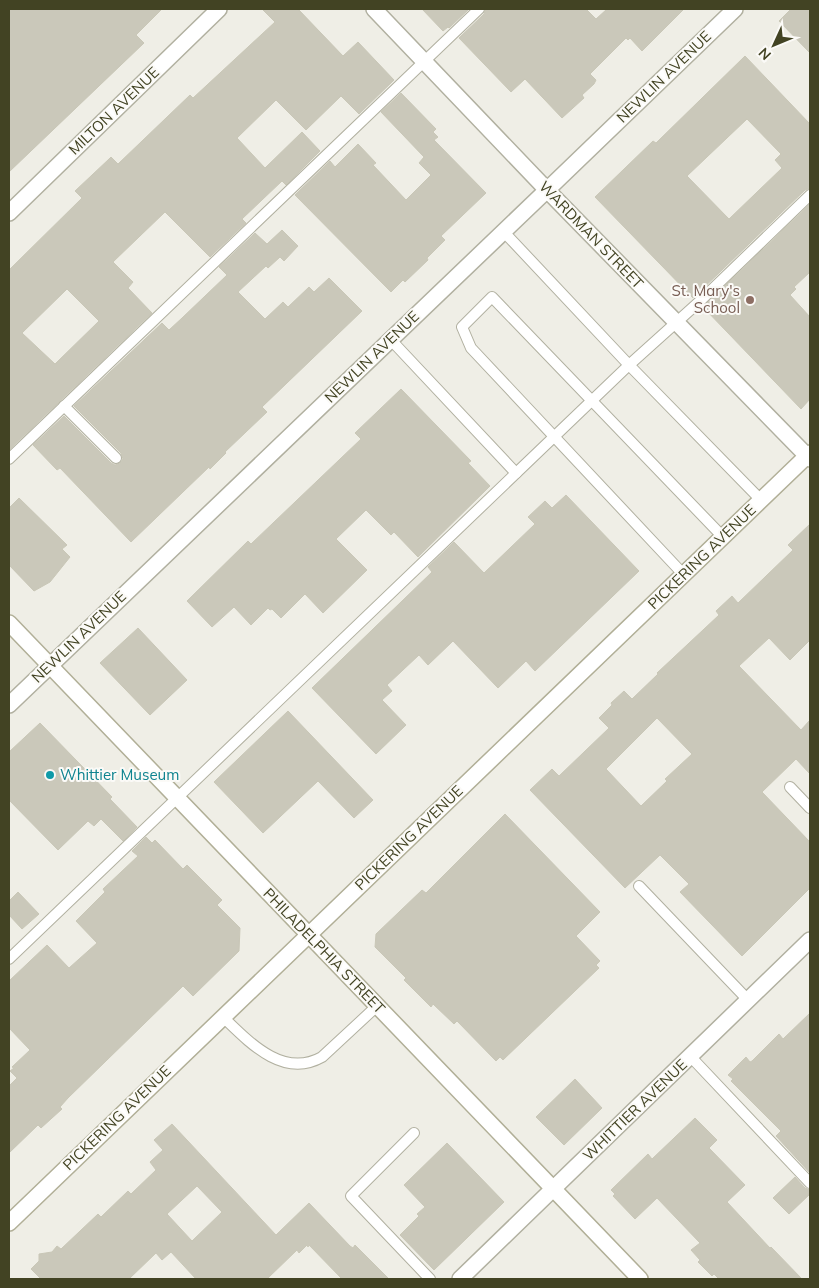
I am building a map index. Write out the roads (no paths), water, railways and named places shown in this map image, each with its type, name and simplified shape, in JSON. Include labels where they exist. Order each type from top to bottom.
[{"type":"street","name":"MILTON AVENUE","points":[[9,213],[219,9]]},
{"type":"street","name":"WARDMAN STREET","points":[[374,9],[675,322],[809,456]]},
{"type":"street","name":"NEWLIN AVENUE","points":[[9,705],[735,9]]},
{"type":"street","name":"PICKERING AVENUE","points":[[9,1223],[809,456]]},
{"type":"street","name":"PHILADELPHIA STREET","points":[[9,623],[640,1279]]},
{"type":"street","name":"WHITTIER AVENUE","points":[[460,1279],[810,940]]},
{"type":"lane","points":[[9,459],[480,9]]},
{"type":"lane","points":[[9,959],[592,400],[699,302],[810,195]]},
{"type":"lane","points":[[504,232],[629,365],[761,500]]},
{"type":"lane","points":[[684,574],[471,348],[462,327],[492,297],[723,537]]},
{"type":"lane","points":[[391,340],[516,473]]},
{"type":"lane","points":[[64,406],[116,458]]},
{"type":"lane","points":[[790,787],[810,808]]},
{"type":"lane","points":[[639,886],[748,1000]]},
{"type":"lane","points":[[223,1017],[256,1048],[271,1057],[284,1062],[311,1063],[322,1057],[377,1006]]},
{"type":"lane","points":[[690,1056],[810,1183]]},
{"type":"lane","points":[[414,1133],[351,1196],[430,1279]]},
{"type":"place","name":"St. Mary's School","points":[[750,300]]},
{"type":"place","name":"Whittier Museum","points":[[50,775]]}]
